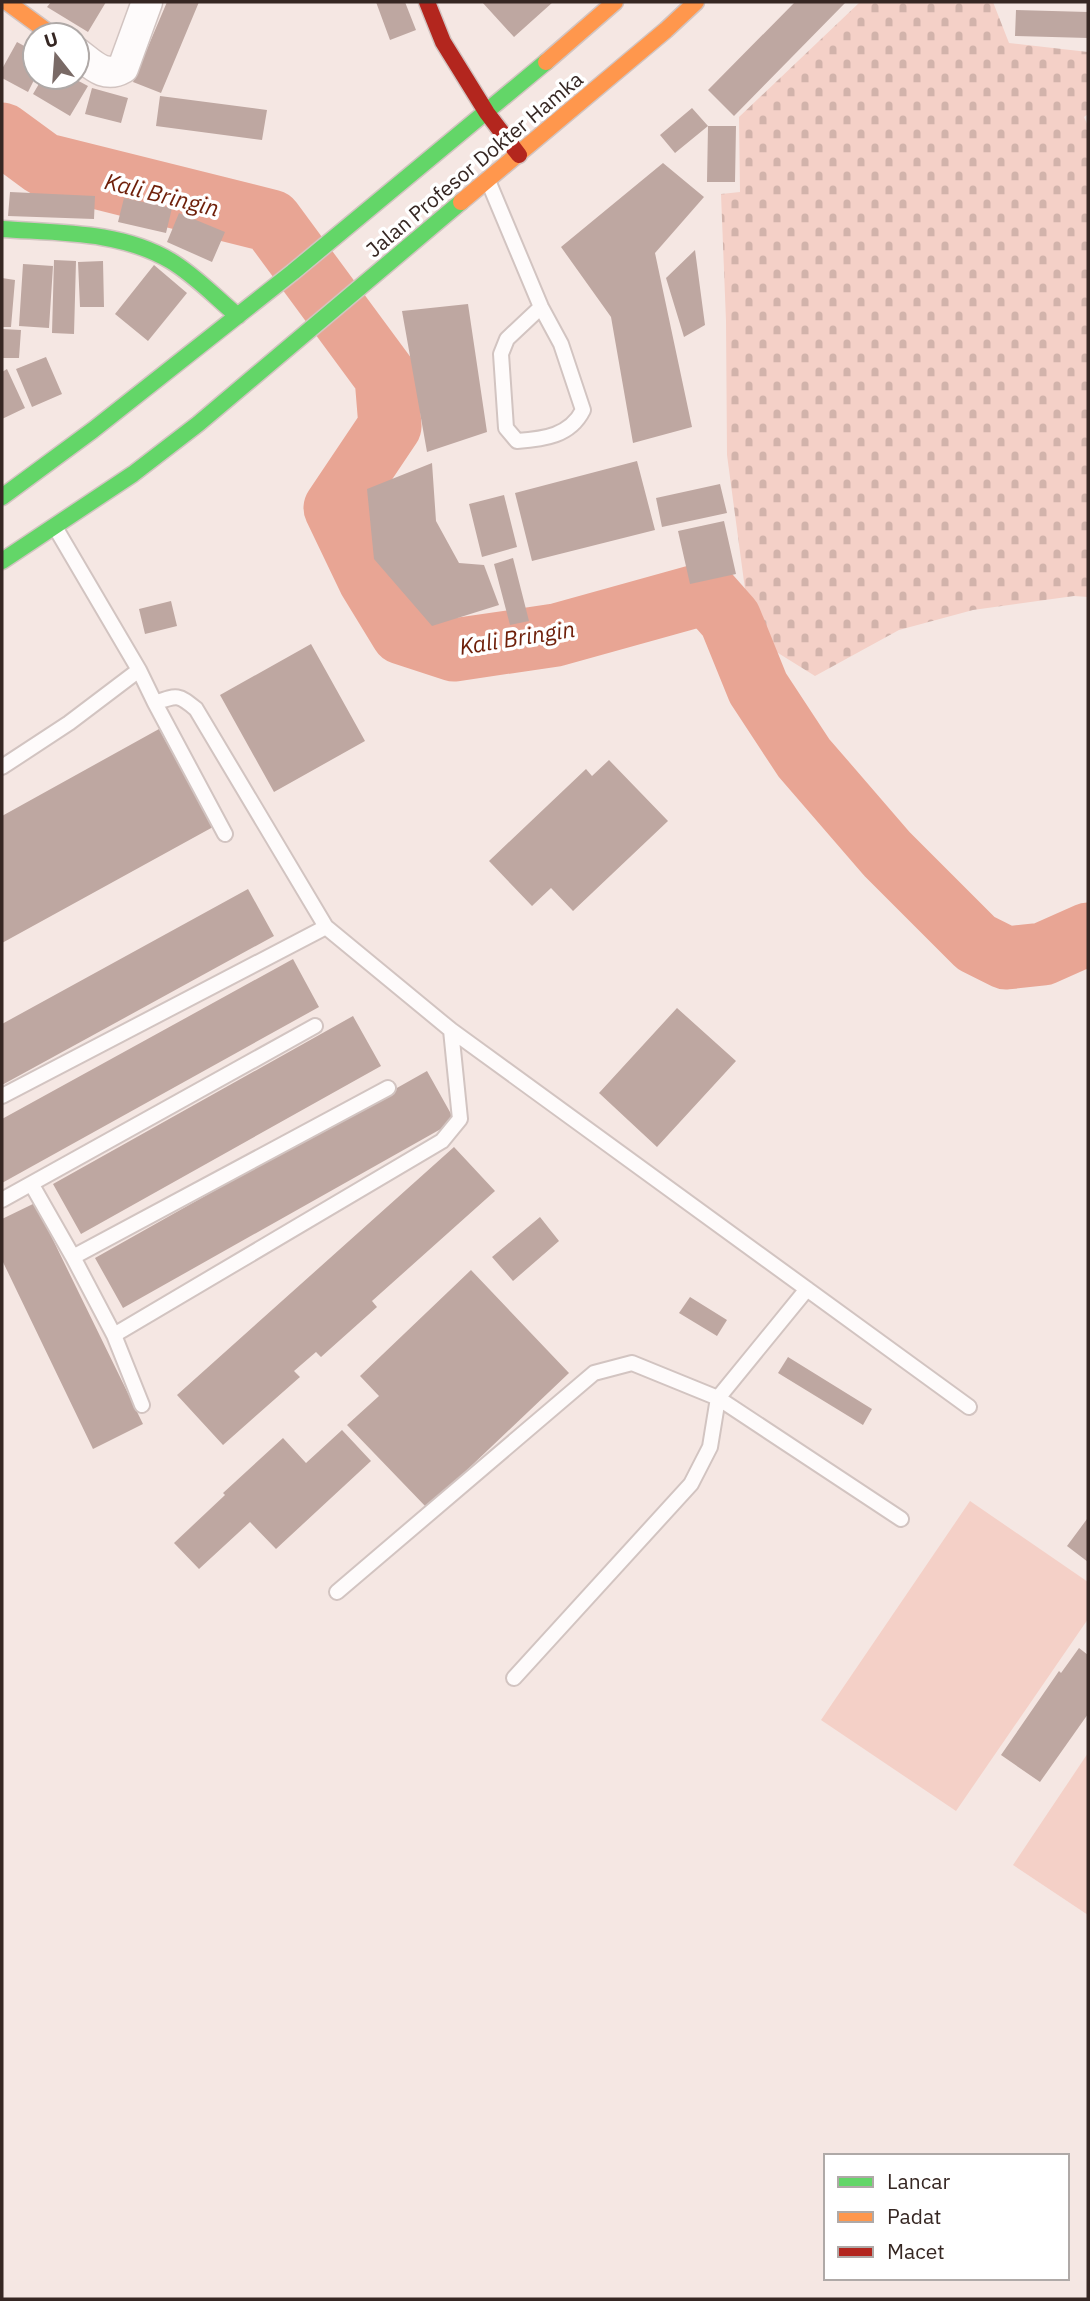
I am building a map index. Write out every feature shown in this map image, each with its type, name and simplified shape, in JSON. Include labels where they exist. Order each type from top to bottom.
[{"type":"main road","points":[[7,2],[33,21]]},
{"type":"main road","points":[[427,2],[443,42],[487,113],[519,155]]},
{"type":"main road","name":"Jalan Profesor Dokter Hamka","points":[[2,497],[29,487],[238,316],[467,138],[487,113],[614,2]]},
{"type":"main road","name":"Jalan Profesor Dokter Hamka","points":[[2,561],[51,521],[166,449],[377,275],[484,173],[519,155],[696,2]]},
{"type":"main road","points":[[2,229],[117,239],[149,250],[172,262],[238,316]]},
{"type":"street","points":[[91,63],[104,73],[114,73],[123,68],[147,2]]},
{"type":"lane","points":[[484,173],[541,307],[561,344],[583,410],[577,422],[548,438],[517,441],[506,428],[501,354],[507,339],[541,307]]},
{"type":"lane","points":[[51,521],[139,670],[225,834]]},
{"type":"lane","points":[[2,767],[69,723],[139,670]]},
{"type":"lane","points":[[155,703],[176,696],[183,698],[196,709],[326,928],[451,1030],[969,1407]]},
{"type":"lane","points":[[2,1096],[326,928]]},
{"type":"lane","points":[[2,1200],[315,1026]]},
{"type":"lane","points":[[114,1335],[442,1141],[460,1119],[451,1030]]},
{"type":"lane","points":[[73,1257],[388,1087]]},
{"type":"lane","points":[[32,1185],[114,1335],[142,1405]]},
{"type":"lane","points":[[513,1678],[691,1484],[710,1447],[718,1398],[807,1289]]},
{"type":"lane","points":[[337,1592],[594,1373],[632,1363],[718,1398],[901,1519]]},
{"type":"green space","points":[[860,2],[993,2],[1009,43],[1088,52],[1088,114],[1084,117],[1088,126],[1088,597],[1074,596],[973,610],[899,630],[815,676],[759,641],[745,589],[727,455],[721,194],[740,192],[739,117]]},
{"type":"green space","points":[[970,1501],[1088,1582],[1088,1619],[956,1811],[821,1720]]},
{"type":"green space","points":[[1088,1753],[1088,1915],[1013,1865]]},
{"type":"building","points":[[51,2],[106,2],[91,27],[91,21],[70,21],[47,7]]},
{"type":"building","points":[[167,2],[199,2],[161,93],[133,82]]},
{"type":"building","points":[[376,2],[405,2],[416,30],[390,40]]},
{"type":"building","points":[[482,2],[553,2],[514,37]]},
{"type":"building","points":[[795,2],[846,2],[734,116],[708,90]]},
{"type":"building","points":[[1016,10],[1088,12],[1088,38],[1015,36]]},
{"type":"building","points":[[17,42],[21,44],[21,88],[2,78],[2,69]]},
{"type":"building","points":[[92,88],[128,98],[121,123],[85,114]]},
{"type":"building","points":[[35,91],[85,91],[70,116],[33,94]]},
{"type":"building","points":[[160,96],[267,110],[262,140],[156,126]]},
{"type":"building","points":[[692,108],[708,126],[675,153],[660,135]]},
{"type":"building","points":[[708,126],[736,126],[735,182],[707,182]]},
{"type":"building","points":[[663,163],[704,197],[655,253],[692,427],[633,443],[611,317],[561,247]]},
{"type":"building","points":[[10,192],[95,196],[94,219],[8,216]]},
{"type":"building","points":[[124,198],[172,208],[166,233],[118,222]]},
{"type":"building","points":[[179,213],[225,232],[212,262],[167,242]]},
{"type":"building","points":[[695,250],[705,325],[684,337],[666,278]]},
{"type":"building","points":[[54,260],[76,261],[74,334],[52,333]]},
{"type":"building","points":[[103,261],[104,307],[80,307],[78,262]]},
{"type":"building","points":[[23,264],[53,266],[49,328],[19,326]]},
{"type":"building","points":[[154,265],[187,293],[148,341],[115,314]]},
{"type":"building","points":[[2,278],[15,280],[11,327],[2,327]]},
{"type":"building","points":[[468,304],[487,432],[427,452],[402,311]]},
{"type":"building","points":[[2,329],[21,330],[19,358],[2,358]]},
{"type":"building","points":[[46,357],[62,394],[32,407],[16,369]]},
{"type":"building","points":[[7,369],[25,408],[2,419],[2,372]]},
{"type":"building","points":[[637,461],[655,530],[532,561],[515,493]]},
{"type":"building","points":[[432,463],[436,521],[459,563],[484,565],[499,605],[432,626],[374,559],[367,489]]},
{"type":"building","points":[[720,484],[727,513],[662,527],[656,498]]},
{"type":"building","points":[[504,495],[517,547],[482,557],[469,504]]},
{"type":"building","points":[[724,521],[736,574],[690,584],[678,531]]},
{"type":"building","points":[[513,558],[529,621],[510,625],[494,564]]},
{"type":"building","points":[[171,601],[177,626],[145,634],[139,609]]},
{"type":"building","points":[[311,644],[365,741],[274,792],[220,695]]},
{"type":"building","points":[[159,729],[213,827],[2,943],[2,816]]},
{"type":"building","points":[[609,760],[668,821],[573,911],[551,888],[532,906],[489,861],[586,769],[592,776]]},
{"type":"building","points":[[248,889],[274,936],[2,1085],[2,1024]]},
{"type":"building","points":[[293,959],[319,1007],[2,1183],[2,1119]]},
{"type":"building","points":[[677,1008],[736,1061],[657,1147],[599,1093]]},
{"type":"building","points":[[353,1016],[381,1066],[81,1234],[53,1184]]},
{"type":"building","points":[[427,1071],[455,1121],[123,1308],[95,1258]]},
{"type":"building","points":[[454,1147],[495,1191],[372,1301],[377,1307],[321,1357],[316,1352],[294,1371],[300,1377],[223,1445],[177,1395]]},
{"type":"building","points":[[35,1203],[143,1424],[93,1449],[2,1260],[2,1219]]},
{"type":"building","points":[[540,1217],[559,1241],[513,1281],[492,1257]]},
{"type":"building","points":[[471,1270],[569,1373],[427,1508],[347,1425],[379,1396],[360,1376]]},
{"type":"building","points":[[690,1297],[727,1320],[717,1336],[679,1313]]},
{"type":"building","points":[[788,1357],[872,1409],[863,1425],[778,1373]]},
{"type":"building","points":[[342,1430],[371,1461],[276,1549],[250,1522],[199,1569],[174,1543],[283,1438],[306,1463]]},
{"type":"building","points":[[1087,1519],[1088,1521],[1088,1562],[1067,1546]]},
{"type":"building","points":[[1079,1648],[1088,1655],[1088,1714],[1040,1782],[1001,1755],[1059,1671],[1061,1673]]},
{"type":"waterway","name":"Kali Bringin","points":[[2,134],[43,164],[271,221],[386,377],[390,426],[335,508],[369,579],[402,633],[454,650],[556,635],[707,593],[730,619],[758,688],[804,758],[887,854],[976,943],[1006,958],[1043,954],[1088,934]]},
{"type":"traffic: fast","points":[[2,497],[93,430],[293,272],[546,62]]},
{"type":"traffic: fast","points":[[2,561],[133,474],[198,424],[461,202]]},
{"type":"traffic: fast","points":[[2,229],[89,235],[152,251],[189,273],[238,316]]},
{"type":"traffic: slow","points":[[7,2],[33,21]]},
{"type":"traffic: slow","points":[[546,62],[615,2]]},
{"type":"traffic: slow","points":[[461,202],[696,2]]},
{"type":"traffic: jam","points":[[427,2],[443,42],[487,113],[519,155]]}]
